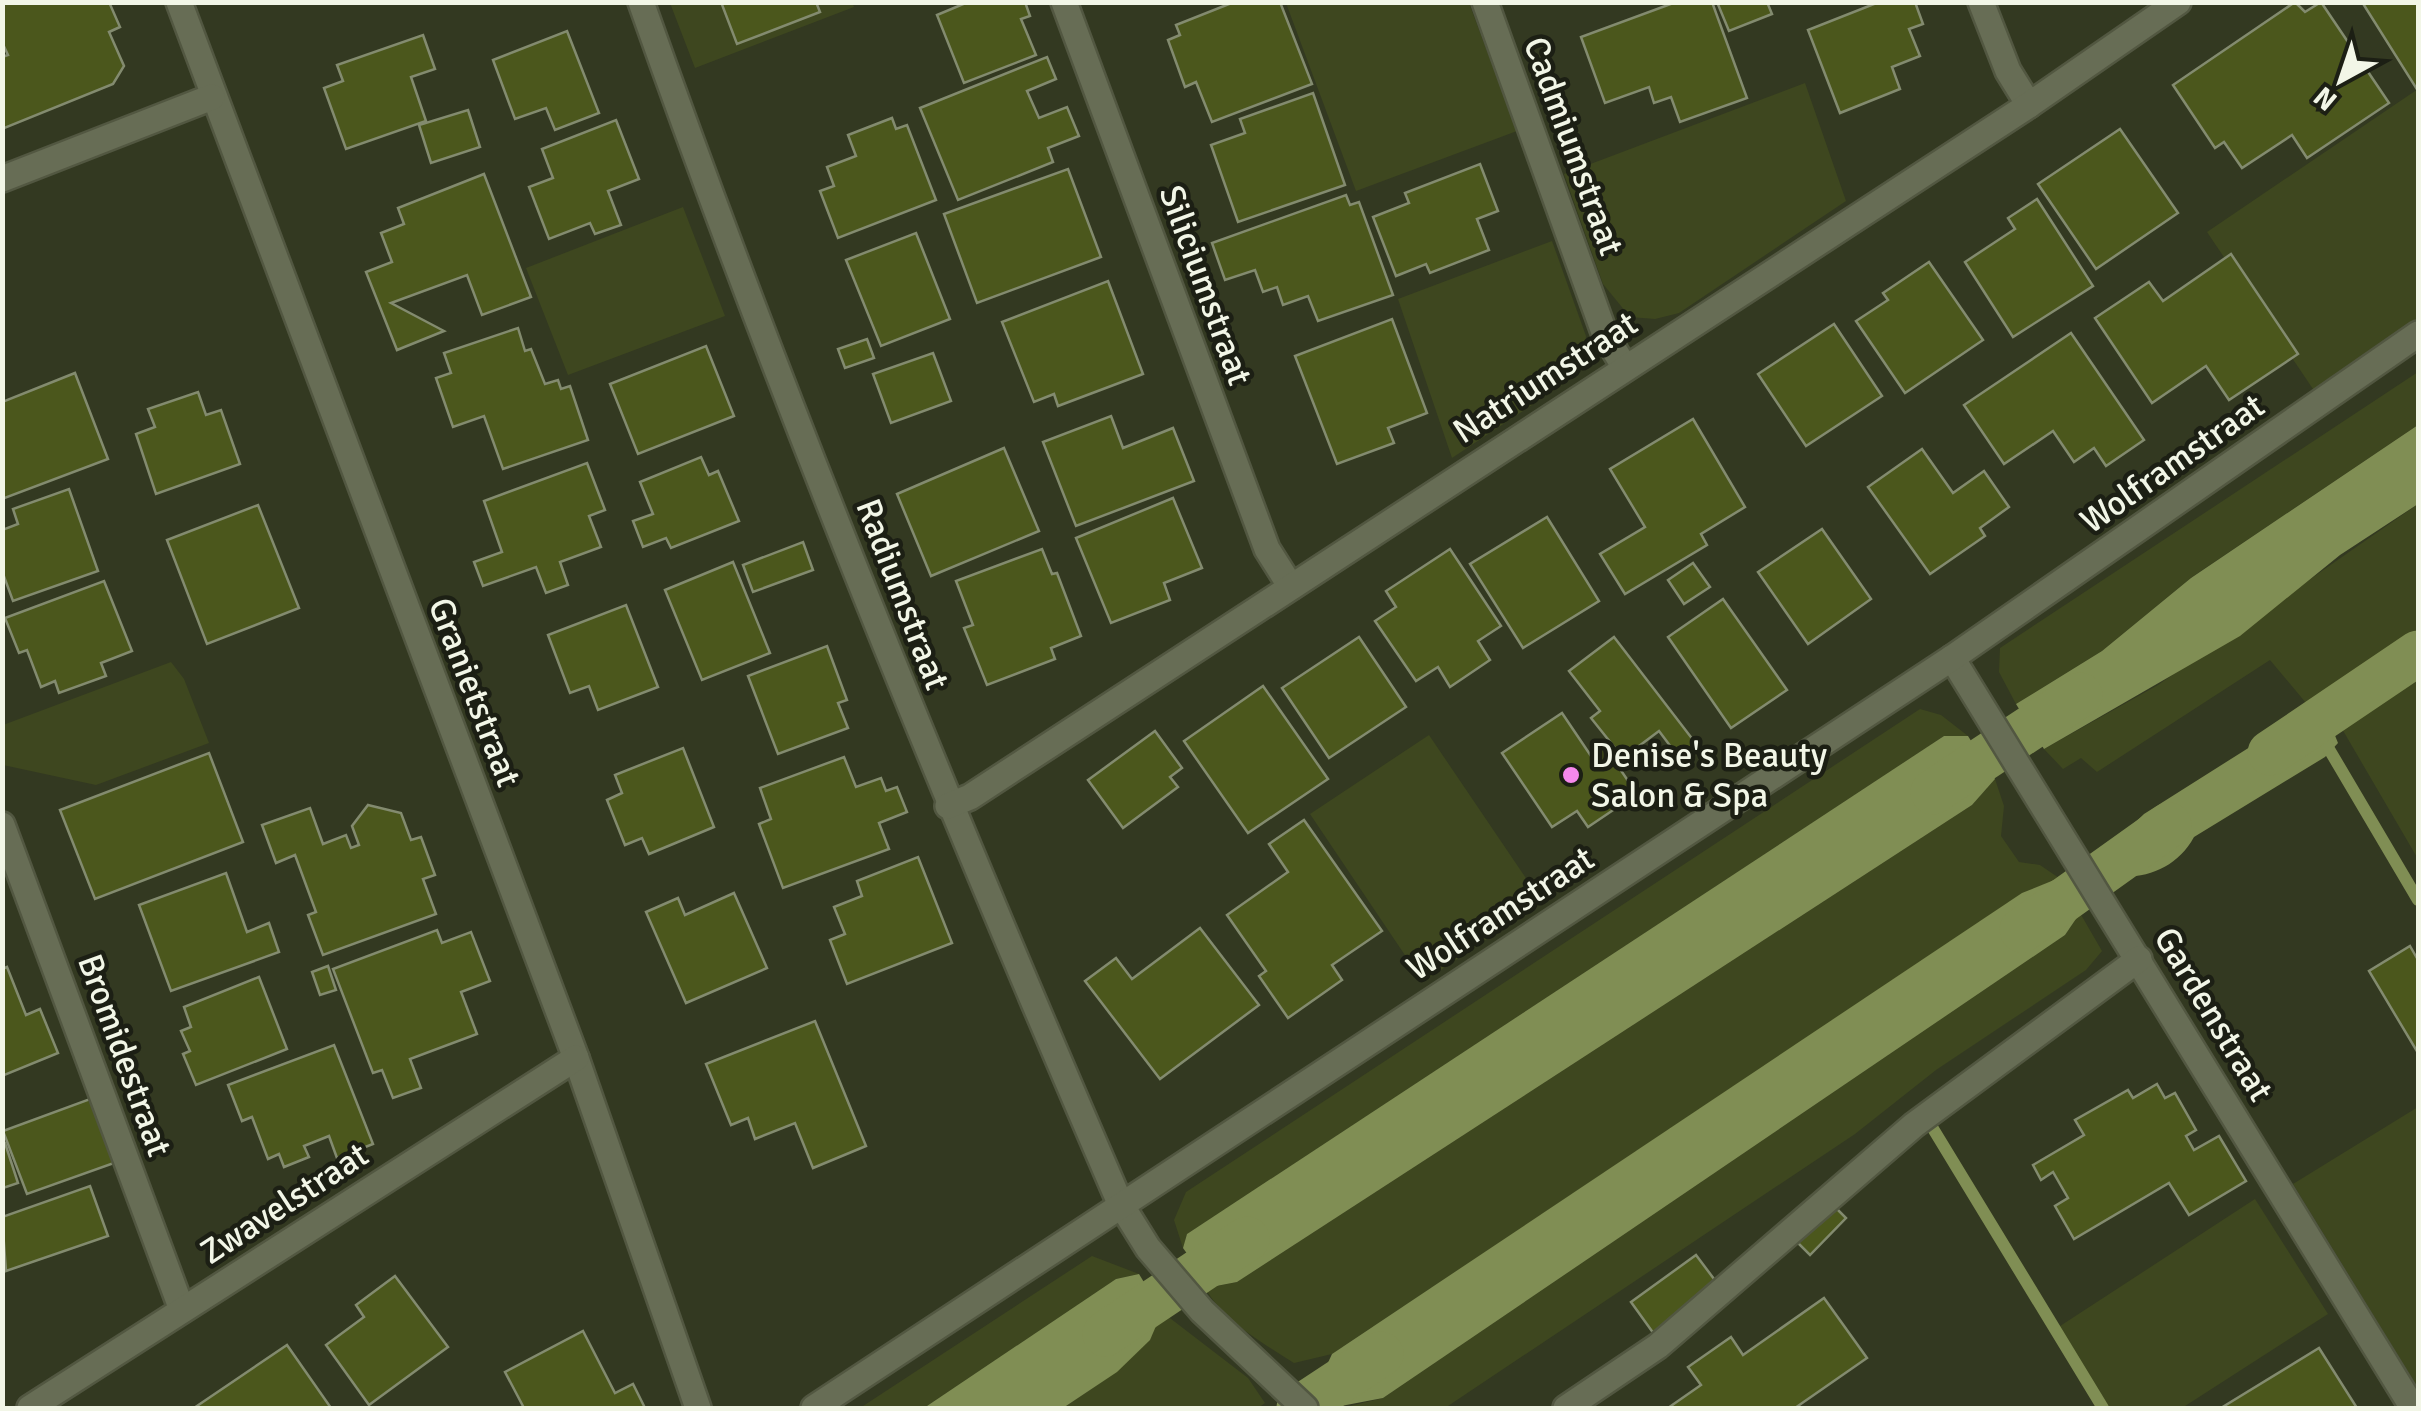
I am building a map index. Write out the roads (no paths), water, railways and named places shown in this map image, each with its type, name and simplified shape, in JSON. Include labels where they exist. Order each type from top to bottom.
[{"type":"street","name":"Granietstraat","points":[[179,2],[576,1058],[698,1408]]},
{"type":"street","name":"Radiumstraat","points":[[641,2],[694,151],[948,806],[1120,1204],[1148,1248],[1202,1311],[1305,1408]]},
{"type":"street","name":"Siliciumstraat","points":[[1064,2],[1266,549],[1291,587]]},
{"type":"street","name":"Cadmiumstraat","points":[[1484,2],[1605,335],[1624,366]]},
{"type":"street","points":[[1981,2],[2008,72],[2028,106]]},
{"type":"street","name":"Natriumstraat","points":[[948,806],[970,797],[1624,366],[2028,106],[2178,2]]},
{"type":"street","points":[[2,179],[212,96]]},
{"type":"street","name":"Wolframstraat","points":[[814,1408],[1952,658],[2418,334]]},
{"type":"street","name":"Gardenstraat","points":[[1952,658],[2413,1408]]},
{"type":"street","name":"Bromidestraat","points":[[2,825],[182,1310]]},
{"type":"street","points":[[1566,1408],[1658,1346],[1914,1125],[2138,959]]},
{"type":"street","name":"Zwavelstraat","points":[[30,1408],[576,1058]]},
{"type":"waterway","points":[[2270,753],[2418,653]]},
{"type":"waterway","points":[[1933,792],[2080,695]]},
{"type":"waterway","points":[[2323,739],[2418,900]]},
{"type":"waterway","points":[[2022,930],[2169,825]]},
{"type":"waterway","points":[[1932,1127],[2103,1408]]},
{"type":"waterway","points":[[1105,1334],[1247,1239]]},
{"type":"waterway","points":[[1299,1408],[1381,1354]]},
{"type":"place","name":"Denise's Beauty Salon & Spa","points":[[1571,775]]}]
